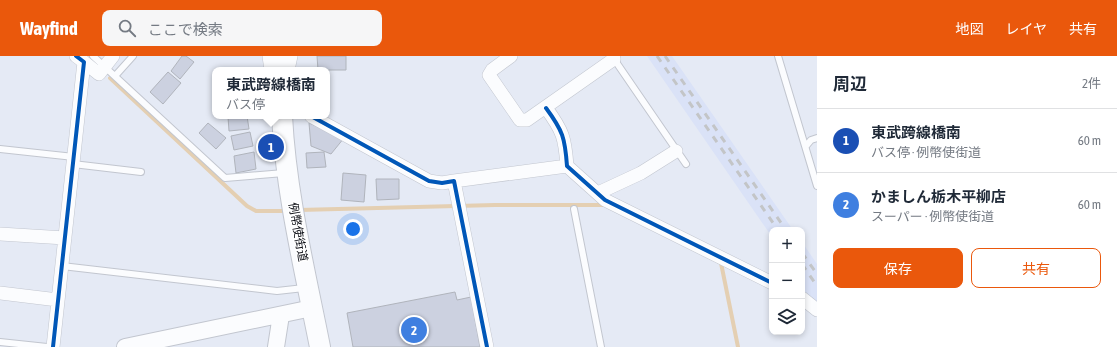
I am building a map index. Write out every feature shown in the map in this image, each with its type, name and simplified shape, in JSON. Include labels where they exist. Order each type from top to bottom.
[{"type":"main road","points":[[280,56],[280,67]]},
{"type":"main road","name":"例幣使街道","points":[[282,119],[287,173],[320,347]]},
{"type":"street","points":[[82,58],[99,74],[114,56]]},
{"type":"street","points":[[269,56],[271,67]]},
{"type":"street","points":[[289,67],[291,56]]},
{"type":"street","points":[[512,56],[492,70],[489,75],[520,120],[527,120],[546,108],[614,57]]},
{"type":"street","points":[[53,347],[73,161],[82,58]]},
{"type":"street","points":[[546,108],[557,123],[565,142],[567,166],[605,200],[769,282]]},
{"type":"street","points":[[316,119],[429,181],[442,183],[567,166]]},
{"type":"street","points":[[598,193],[640,173],[676,151]]},
{"type":"street","points":[[454,181],[487,347]]},
{"type":"street","points":[[0,234],[65,238]]},
{"type":"street","points":[[0,293],[58,300]]},
{"type":"street","points":[[803,299],[817,310]]},
{"type":"street","points":[[125,347],[312,308]]},
{"type":"street","points":[[276,347],[281,315]]},
{"type":"lane","points":[[115,76],[133,56]]},
{"type":"lane","points":[[778,56],[817,186]]},
{"type":"lane","points":[[614,57],[686,164]]},
{"type":"lane","points":[[105,67],[225,178],[287,173]]},
{"type":"lane","points":[[806,146],[811,140],[817,138]]},
{"type":"lane","points":[[0,149],[141,172]]},
{"type":"lane","points":[[574,209],[601,347]]},
{"type":"lane","points":[[62,266],[277,291],[308,288]]},
{"type":"lane","points":[[0,342],[47,347]]},
{"type":"shaded area","points":[[647,56],[672,56],[791,227],[769,227],[769,233]]},
{"type":"shaded area","points":[[805,246],[817,264],[817,303],[805,295]]},
{"type":"building","points":[[182,56],[186,56],[194,62],[180,79],[171,71]]},
{"type":"building","points":[[317,56],[346,56],[346,70],[330,70],[330,67],[318,67]]},
{"type":"building","points":[[168,72],[181,83],[163,104],[150,92]]},
{"type":"building","points":[[228,119],[247,119],[249,129],[229,131]]},
{"type":"building","points":[[208,123],[226,138],[216,149],[199,133]]},
{"type":"building","points":[[309,123],[344,138],[331,154],[311,146]]},
{"type":"building","points":[[250,132],[253,146],[234,150],[231,136]]},
{"type":"building","points":[[254,152],[256,169],[236,173],[234,156]]},
{"type":"building","points":[[324,152],[326,167],[307,168],[306,153]]},
{"type":"building","points":[[343,173],[366,175],[364,202],[341,200]]},
{"type":"building","points":[[376,179],[399,179],[399,199],[377,200]]},
{"type":"building","points":[[455,292],[457,300],[471,297],[480,347],[353,347],[347,313]]},
{"type":"waterway","points":[[110,78],[247,206],[256,211],[288,211]]},
{"type":"waterway","points":[[299,210],[495,205],[604,205]]},
{"type":"waterway","points":[[719,262],[721,263],[738,347]]},
{"type":"railway","points":[[657,56],[776,227]]},
{"type":"railway","points":[[665,56],[784,227]]},
{"type":"railway","points":[[805,257],[817,274]]},
{"type":"railway","points":[[805,268],[817,286]]},
{"type":"cycle path","points":[[53,347],[84,62],[76,56]]},
{"type":"cycle path","points":[[546,108],[560,129],[564,141],[567,166],[605,200],[769,282]]},
{"type":"cycle path","points":[[316,119],[429,181],[442,183],[454,181],[487,347]]},
{"type":"place","name":"東武跨線橋南","points":[[271,147]]},
{"type":"place","name":"かましん栃木平柳店","points":[[414,330]]}]
